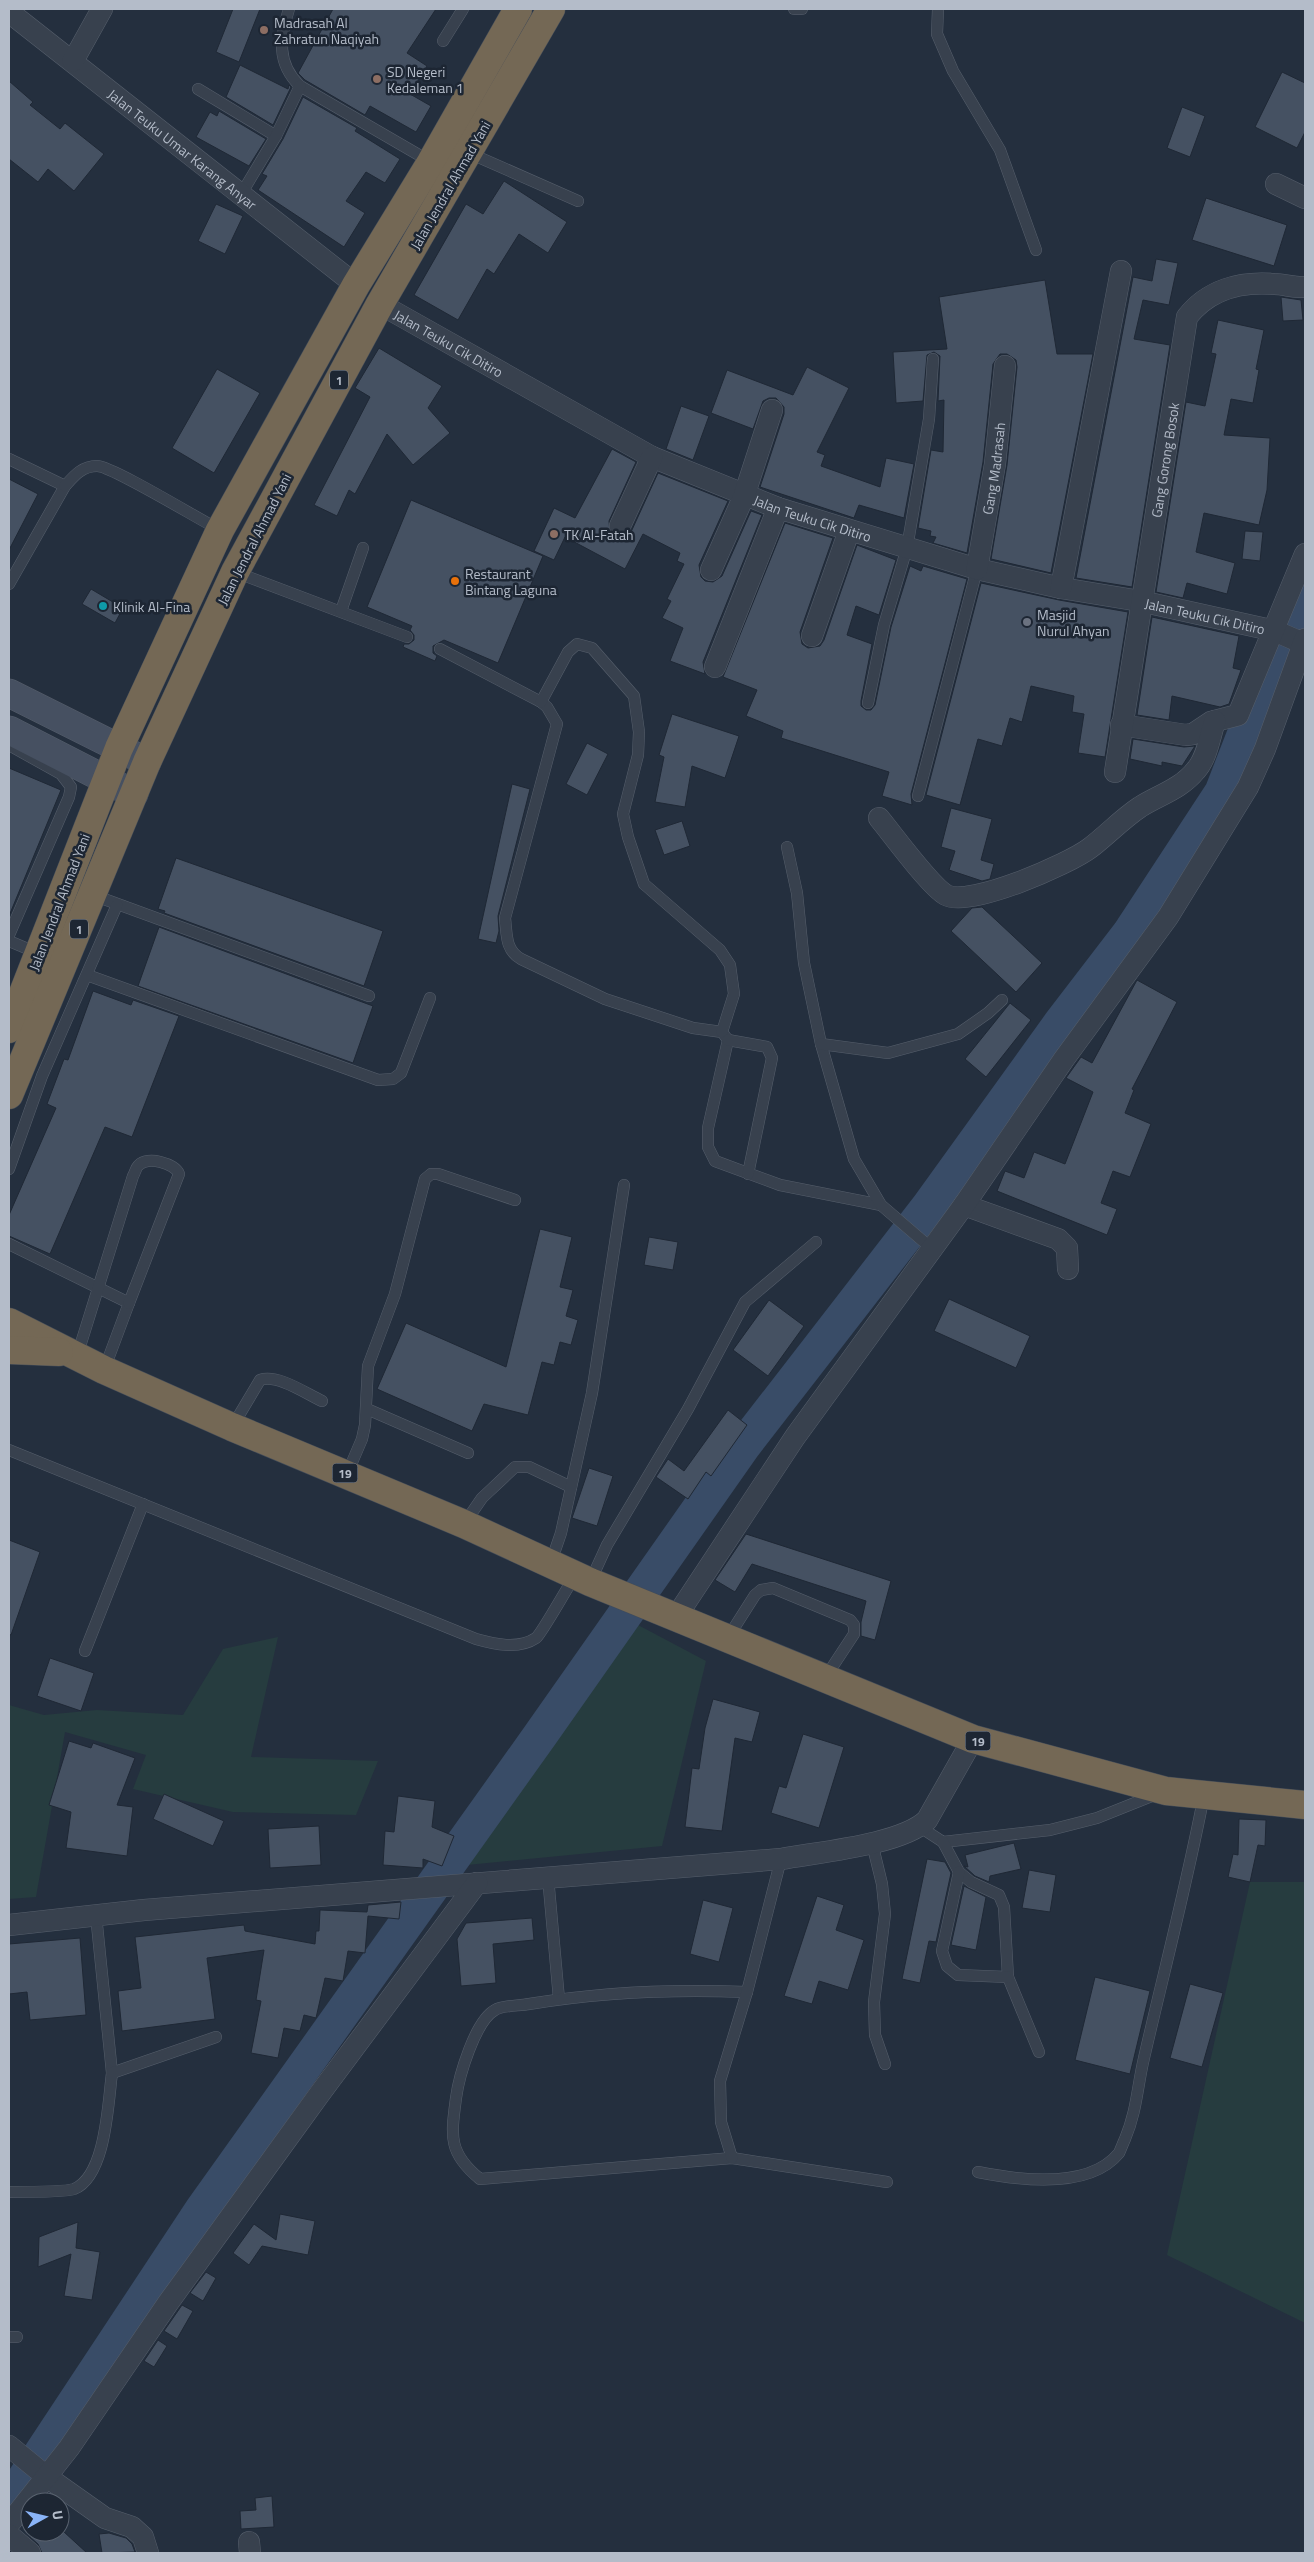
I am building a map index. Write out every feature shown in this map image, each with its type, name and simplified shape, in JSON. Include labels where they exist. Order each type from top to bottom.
[{"type":"highway","name":"Jalan Jendral Ahmad Yani","points":[[9,1095],[105,900],[134,794],[234,572],[380,304],[551,9]]},
{"type":"highway","name":"Jalan Jendral Ahmad Yani","points":[[9,1029],[40,954],[119,748],[220,530],[356,285],[431,162],[514,10]]},
{"type":"highway","name":"19","points":[[9,1308],[68,1353]]},
{"type":"highway","name":"19","points":[[9,1322],[104,1370],[232,1427],[464,1524],[582,1579],[823,1680],[973,1739],[1166,1791],[1300,1808]]},
{"type":"highway","name":"19","points":[[9,1350],[68,1353]]},
{"type":"street","points":[[73,61],[102,9]]},
{"type":"street","name":"Jalan Teuku Umar Karang Anyar","points":[[9,12],[73,61],[240,196],[356,285]]},
{"type":"street","points":[[1276,184],[1305,198]]},
{"type":"street","points":[[1061,588],[1120,271]]},
{"type":"street","name":"Gang Gorong Bosok","points":[[1115,772],[1140,601],[1187,318],[1197,304],[1224,289],[1258,283],[1305,287]]},
{"type":"street","name":"Jalan Teuku Cik Ditiro","points":[[380,304],[652,457],[744,496],[849,531],[977,569],[1061,588],[1140,601],[1295,638]]},
{"type":"street","name":"Gang Madrasah","points":[[977,569],[994,464],[1005,366]]},
{"type":"street","points":[[711,570],[744,496],[772,410]]},
{"type":"street","points":[[620,526],[652,457]]},
{"type":"street","points":[[715,667],[778,508]]},
{"type":"street","points":[[812,636],[849,531]]},
{"type":"street","points":[[672,1616],[795,1437],[924,1243],[964,1205],[1064,1059],[1168,917],[1248,787],[1264,749],[1295,638],[1305,554]]},
{"type":"street","points":[[1121,725],[1186,735],[1193,734],[1215,721],[1237,715],[1242,711],[1295,638]]},
{"type":"street","points":[[9,693],[147,762]]},
{"type":"street","points":[[879,818],[930,880],[946,895],[964,898],[991,892],[1048,872],[1089,848],[1140,807],[1175,789],[1197,769],[1215,721]]},
{"type":"street","points":[[9,730],[134,794]]},
{"type":"street","points":[[964,1205],[1058,1239],[1067,1248],[1068,1269]]},
{"type":"street","points":[[9,1925],[96,1915],[419,1887],[781,1859],[872,1843],[920,1827],[927,1820],[973,1739]]},
{"type":"street","points":[[9,2524],[472,1883]]},
{"type":"street","points":[[12,2449],[41,2478],[105,2518],[132,2527],[143,2537],[148,2553]]},
{"type":"street","points":[[9,2535],[30,2553]]},
{"type":"lane","points":[[289,9],[281,35],[282,51],[290,77],[300,86],[431,162]]},
{"type":"lane","points":[[443,41],[463,9]]},
{"type":"lane","points":[[794,9],[802,9]]},
{"type":"lane","points":[[938,9],[937,34],[953,71],[1000,150],[1036,250]]},
{"type":"lane","points":[[240,196],[276,136],[300,86]]},
{"type":"lane","points":[[198,89],[276,136]]},
{"type":"lane","points":[[469,153],[578,202]]},
{"type":"lane","points":[[868,703],[884,625],[907,548],[929,419],[933,359]]},
{"type":"lane","points":[[9,459],[65,486]]},
{"type":"lane","points":[[9,584],[65,486],[79,471],[98,466],[220,530]]},
{"type":"lane","points":[[341,611],[363,548]]},
{"type":"lane","points":[[918,796],[977,569]]},
{"type":"lane","points":[[234,572],[407,637]]},
{"type":"lane","points":[[542,702],[568,652],[577,644],[592,648],[634,696],[639,732],[638,755],[623,814],[628,836],[644,884],[720,950],[730,965],[734,994],[708,1128],[708,1147],[715,1161],[780,1186],[881,1205]]},
{"type":"lane","points":[[440,650],[542,702],[557,724],[505,918],[508,944],[517,956],[605,999],[693,1028],[767,1047],[772,1058],[748,1174]]},
{"type":"lane","points":[[9,745],[61,774],[71,787],[69,797],[9,935]]},
{"type":"lane","points":[[786,847],[797,893],[804,963],[821,1044],[854,1160],[881,1205],[924,1243]]},
{"type":"lane","points":[[9,1169],[42,1076],[88,975],[105,900],[369,996]]},
{"type":"lane","points":[[9,941],[40,954]]},
{"type":"lane","points":[[88,975],[378,1080],[393,1079],[401,1073],[430,998]]},
{"type":"lane","points":[[821,1044],[888,1053],[958,1034],[988,1013],[1002,1000]]},
{"type":"lane","points":[[68,1353],[97,1288],[117,1223],[139,1164],[146,1161],[171,1164],[177,1168],[178,1174],[128,1302],[104,1370]]},
{"type":"lane","points":[[347,1474],[362,1439],[367,1409],[368,1366],[396,1294],[425,1179],[431,1174],[438,1174],[514,1200]]},
{"type":"lane","points":[[550,1565],[561,1533],[592,1393],[624,1184]]},
{"type":"lane","points":[[9,1450],[476,1639],[495,1644],[517,1644],[536,1637],[607,1545],[688,1409],[745,1302],[816,1242]]},
{"type":"lane","points":[[9,1244],[128,1302]]},
{"type":"lane","points":[[232,1427],[260,1380],[266,1378],[277,1380],[322,1401]]},
{"type":"lane","points":[[367,1409],[468,1453]]},
{"type":"lane","points":[[464,1524],[482,1498],[515,1467],[529,1467],[571,1487]]},
{"type":"lane","points":[[85,1650],[143,1504]]},
{"type":"lane","points":[[727,1639],[755,1595],[761,1590],[773,1588],[841,1616],[850,1620],[854,1625],[854,1634],[823,1680]]},
{"type":"lane","points":[[943,1842],[1050,1830],[1097,1818],[1166,1791]]},
{"type":"lane","points":[[978,2172],[1016,2179],[1068,2178],[1098,2168],[1119,2153],[1135,2116],[1144,2061],[1193,1853],[1204,1795]]},
{"type":"lane","points":[[920,1827],[943,1842],[959,1872],[971,1882],[999,1895],[1004,1907],[1008,1976],[1039,2052]]},
{"type":"lane","points":[[872,1843],[882,1884],[885,1914],[874,2002],[875,2035],[885,2064]]},
{"type":"lane","points":[[732,2158],[721,2122],[720,2081],[748,1992],[781,1859]]},
{"type":"lane","points":[[959,1872],[942,1951],[947,1966],[958,1975],[1008,1976]]},
{"type":"lane","points":[[548,1878],[559,1999]]},
{"type":"lane","points":[[9,2192],[74,2189],[91,2174],[103,2140],[112,2073],[96,1915]]},
{"type":"lane","points":[[748,1992],[683,1989],[559,1999],[495,2010],[479,2028],[459,2075],[452,2133],[456,2152],[466,2168],[480,2179],[732,2158],[887,2182]]},
{"type":"lane","points":[[112,2073],[216,2037]]},
{"type":"green space","points":[[638,1625],[706,1661],[662,1846],[467,1865]]},
{"type":"green space","points":[[278,1637],[251,1757],[378,1761],[356,1815],[233,1812],[133,1789],[146,1755],[65,1732],[36,1897],[9,1899],[9,1705],[44,1715],[97,1710],[183,1715],[223,1649]]},
{"type":"green space","points":[[1250,1882],[1305,1882],[1305,2323],[1167,2255]]},
{"type":"building","points":[[233,9],[260,9],[239,62],[216,52]]},
{"type":"building","name":"SD Negeri Kedaleman 1","points":[[333,9],[436,9],[407,53],[427,66],[410,94],[431,106],[416,132],[370,106],[365,115],[305,80],[298,73]]},
{"type":"building","points":[[240,65],[288,89],[289,85],[291,87],[273,125],[226,97]]},
{"type":"building","points":[[1282,72],[1305,83],[1305,132],[1297,148],[1255,127]]},
{"type":"building","points":[[9,81],[33,102],[30,105],[60,129],[65,123],[104,154],[74,191],[48,169],[38,182],[9,159]]},
{"type":"building","points":[[303,97],[357,128],[355,131],[400,159],[385,183],[366,172],[346,201],[365,213],[344,247],[258,190],[267,176],[262,174],[283,139]]},
{"type":"building","points":[[1182,107],[1205,116],[1190,157],[1167,148]]},
{"type":"building","points":[[219,111],[266,139],[249,166],[196,137],[210,112],[217,116]]},
{"type":"building","points":[[504,181],[567,222],[548,253],[519,234],[494,274],[487,269],[458,320],[414,295],[466,204],[483,214]]},
{"type":"building","points":[[1206,198],[1287,225],[1274,266],[1192,240]]},
{"type":"building","points":[[216,204],[243,216],[225,254],[198,241]]},
{"type":"building","points":[[1156,259],[1178,263],[1169,305],[1143,300],[1134,339],[1170,345],[1132,587],[1076,578],[1133,277],[1152,281]]},
{"type":"building","points":[[1045,280],[1057,354],[1093,354],[1051,573],[991,559],[1007,465],[1017,367],[1016,360],[1007,354],[1000,354],[993,364],[983,462],[967,553],[933,543],[936,537],[930,536],[931,531],[918,528],[931,450],[943,452],[944,400],[938,401],[940,356],[934,352],[927,355],[923,401],[896,403],[893,352],[947,349],[939,297]]},
{"type":"building","points":[[1281,297],[1301,300],[1303,320],[1283,321]]},
{"type":"building","points":[[1218,320],[1264,330],[1256,369],[1259,370],[1253,403],[1231,399],[1224,435],[1270,438],[1267,490],[1259,525],[1204,513],[1196,552],[1235,563],[1227,594],[1187,583],[1183,598],[1156,592],[1186,402],[1205,406],[1216,354],[1211,353]]},
{"type":"building","points":[[379,348],[442,386],[428,408],[450,433],[413,465],[387,434],[355,494],[349,490],[337,516],[314,505],[370,397],[355,388]]},
{"type":"building","points":[[807,367],[849,388],[817,452],[825,455],[821,466],[880,487],[886,458],[914,464],[904,518],[859,505],[854,518],[760,487],[784,414],[784,407],[776,398],[769,398],[763,401],[753,429],[711,413],[727,370],[793,395]]},
{"type":"building","points":[[217,369],[260,393],[214,473],[172,448]]},
{"type":"building","points":[[681,406],[709,416],[693,460],[666,449]]},
{"type":"building","points":[[612,449],[636,462],[609,521],[610,533],[615,537],[627,536],[631,532],[658,473],[728,501],[699,565],[701,577],[705,581],[713,582],[722,576],[751,511],[762,515],[703,662],[705,674],[670,661],[683,628],[662,618],[671,601],[667,599],[684,564],[677,561],[680,553],[643,534],[625,569],[565,537],[554,560],[534,551],[554,508],[575,518]]},
{"type":"building","points":[[9,479],[38,494],[9,550]]},
{"type":"building","name":"Restaurant Bintang Laguna","points":[[411,500],[543,556],[498,663],[444,640],[433,646],[433,653],[437,656],[435,661],[403,647],[404,644],[409,644],[414,640],[414,635],[410,630],[412,626],[367,607]]},
{"type":"building","points":[[785,523],[833,538],[800,632],[802,644],[808,648],[820,646],[824,640],[857,545],[896,560],[879,615],[856,606],[847,635],[872,644],[861,701],[861,706],[866,710],[871,710],[875,705],[891,627],[910,566],[921,571],[923,566],[967,579],[911,794],[912,805],[882,796],[889,772],[781,738],[783,731],[746,716],[757,690],[723,677]]},
{"type":"building","points":[[1245,531],[1263,532],[1260,561],[1242,559]]},
{"type":"building","points":[[981,583],[1059,600],[1128,612],[1105,757],[1078,753],[1084,714],[1072,712],[1074,696],[1031,686],[1022,722],[1010,718],[1002,746],[978,739],[960,805],[926,795]]},
{"type":"building","name":"Klinik Al-Fina","points":[[91,589],[123,608],[115,623],[82,604]]},
{"type":"building","points":[[1152,617],[1239,636],[1233,668],[1241,670],[1229,704],[1220,707],[1172,696],[1169,720],[1137,715]]},
{"type":"building","points":[[672,714],[739,736],[725,778],[692,766],[685,807],[655,802],[664,757],[659,755]]},
{"type":"building","points":[[1133,739],[1184,747],[1195,746],[1182,766],[1162,762],[1162,766],[1130,759]]},
{"type":"building","points":[[587,743],[608,754],[587,795],[566,784]]},
{"type":"building","points":[[9,768],[61,790],[9,916]]},
{"type":"building","points":[[512,784],[530,789],[498,916],[499,931],[496,943],[478,939]]},
{"type":"building","points":[[951,808],[992,819],[981,860],[994,864],[990,879],[982,881],[949,870],[955,851],[941,847]]},
{"type":"building","points":[[682,821],[690,846],[664,855],[655,830]]},
{"type":"building","points":[[176,858],[383,931],[364,986],[164,913],[165,911],[158,909]]},
{"type":"building","points":[[982,907],[1042,963],[1016,992],[951,931],[972,908]]},
{"type":"building","points":[[159,927],[373,1006],[353,1063],[138,986]]},
{"type":"building","points":[[1137,980],[1177,1002],[1132,1089],[1134,1090],[1125,1113],[1151,1124],[1130,1177],[1113,1171],[1101,1203],[1117,1209],[1107,1235],[997,1191],[1005,1171],[1024,1178],[1034,1152],[1065,1164],[1093,1092],[1066,1078],[1081,1057],[1092,1063]]},
{"type":"building","points":[[93,991],[131,1005],[133,1000],[179,1016],[132,1137],[105,1127],[50,1254],[9,1236],[9,1215],[56,1108],[47,1104],[64,1059],[68,1060]]},
{"type":"building","points":[[1010,1003],[1031,1020],[986,1077],[965,1059]]},
{"type":"building","points":[[540,1229],[572,1237],[560,1287],[573,1290],[566,1316],[578,1320],[571,1345],[560,1342],[554,1365],[542,1362],[528,1415],[484,1404],[472,1431],[377,1389],[406,1323],[506,1367]]},
{"type":"building","points":[[649,1237],[678,1242],[673,1270],[644,1265]]},
{"type":"building","points":[[949,1299],[1030,1336],[1016,1368],[934,1331]]},
{"type":"building","points":[[769,1300],[804,1326],[768,1376],[733,1350]]},
{"type":"building","points":[[728,1410],[747,1425],[711,1476],[706,1472],[688,1499],[656,1477],[668,1459],[684,1471]]},
{"type":"building","points":[[589,1468],[613,1476],[597,1526],[572,1518]]},
{"type":"building","points":[[746,1534],[891,1581],[875,1640],[861,1636],[861,1622],[866,1601],[752,1564],[735,1592],[715,1580]]},
{"type":"building","points":[[9,1540],[40,1552],[11,1635],[9,1634]]},
{"type":"building","points":[[50,1658],[94,1673],[81,1711],[37,1696]]},
{"type":"building","points":[[713,1699],[760,1712],[752,1742],[735,1738],[722,1831],[685,1827],[692,1768],[699,1769],[705,1728]]},
{"type":"building","points":[[803,1734],[844,1747],[819,1828],[771,1813],[779,1786],[786,1788]]},
{"type":"building","points":[[69,1741],[91,1748],[93,1743],[135,1758],[117,1805],[133,1807],[127,1856],[66,1848],[71,1812],[49,1805]]},
{"type":"building","points":[[164,1794],[224,1821],[213,1846],[153,1819]]},
{"type":"building","points":[[398,1796],[435,1801],[432,1827],[454,1836],[442,1866],[423,1859],[423,1868],[383,1865],[385,1831],[394,1832]]},
{"type":"building","points":[[1239,1819],[1266,1820],[1265,1846],[1258,1845],[1250,1882],[1228,1877],[1233,1854],[1238,1855]]},
{"type":"building","points":[[319,1826],[321,1865],[270,1868],[268,1829]]},
{"type":"building","points":[[1014,1843],[1021,1869],[990,1876],[989,1882],[975,1876],[964,1866],[968,1867],[965,1855]]},
{"type":"building","points":[[927,1859],[945,1862],[951,1873],[936,1942],[929,1941],[920,1983],[902,1979]]},
{"type":"building","points":[[1029,1870],[1056,1875],[1050,1912],[1022,1908]]},
{"type":"building","points":[[964,1886],[986,1897],[976,1950],[951,1945]]},
{"type":"building","points":[[817,1896],[844,1905],[836,1930],[864,1940],[848,1990],[819,1981],[812,2004],[784,1996]]},
{"type":"building","points":[[703,1900],[733,1908],[719,1962],[690,1954]]},
{"type":"building","points":[[401,1902],[399,1919],[368,1916],[365,1953],[348,1951],[343,1981],[325,1978],[316,2018],[304,2015],[300,2031],[284,2028],[278,2058],[251,2053],[261,2001],[256,2000],[264,1950],[207,1958],[215,2019],[122,2031],[118,1991],[141,1988],[135,1937],[244,1925],[245,1931],[315,1944],[316,1931],[319,1931],[320,1910],[367,1912],[368,1905]]},
{"type":"building","points":[[532,1918],[534,1940],[493,1944],[496,1983],[461,1986],[457,1939],[466,1923]]},
{"type":"building","points":[[80,1938],[86,2015],[30,2020],[27,1992],[9,1994],[9,1944]]},
{"type":"building","points":[[1095,1977],[1150,1991],[1130,2074],[1075,2060]]},
{"type":"building","points":[[1190,1984],[1223,1993],[1202,2067],[1170,2058]]},
{"type":"building","points":[[280,2214],[315,2221],[308,2255],[262,2246],[249,2265],[233,2253],[254,2224],[276,2240]]},
{"type":"building","points":[[78,2222],[76,2248],[100,2252],[92,2300],[64,2296],[71,2254],[38,2267],[39,2237]]},
{"type":"building","points":[[206,2272],[216,2278],[203,2301],[190,2293]]},
{"type":"building","points":[[182,2305],[193,2311],[177,2339],[164,2331]]},
{"type":"building","points":[[158,2340],[167,2346],[154,2367],[144,2361]]},
{"type":"building","points":[[272,2496],[274,2527],[241,2529],[240,2511],[256,2510],[255,2498]]},
{"type":"building","points":[[109,2533],[126,2538],[132,2544],[135,2552],[102,2553],[99,2534]]},
{"type":"building","points":[[70,2537],[87,2553],[42,2553],[36,2542],[70,2542]]},
{"type":"waterway","points":[[9,2502],[202,2210],[744,1445],[929,1206],[1060,1024],[1129,934],[1222,792],[1297,599]]},
{"type":"place","name":"Madrasah Al Zahratun Naqiyah","points":[[264,30]]},
{"type":"place","name":"SD Negeri Kedaleman 1","points":[[377,79]]},
{"type":"place","name":"TK Al-Fatah","points":[[554,534]]},
{"type":"place","name":"Restaurant Bintang Laguna","points":[[455,581]]},
{"type":"place","name":"Klinik Al-Fina","points":[[103,606]]},
{"type":"place","name":"Masjid Nurul Ahyan","points":[[1027,622]]}]
